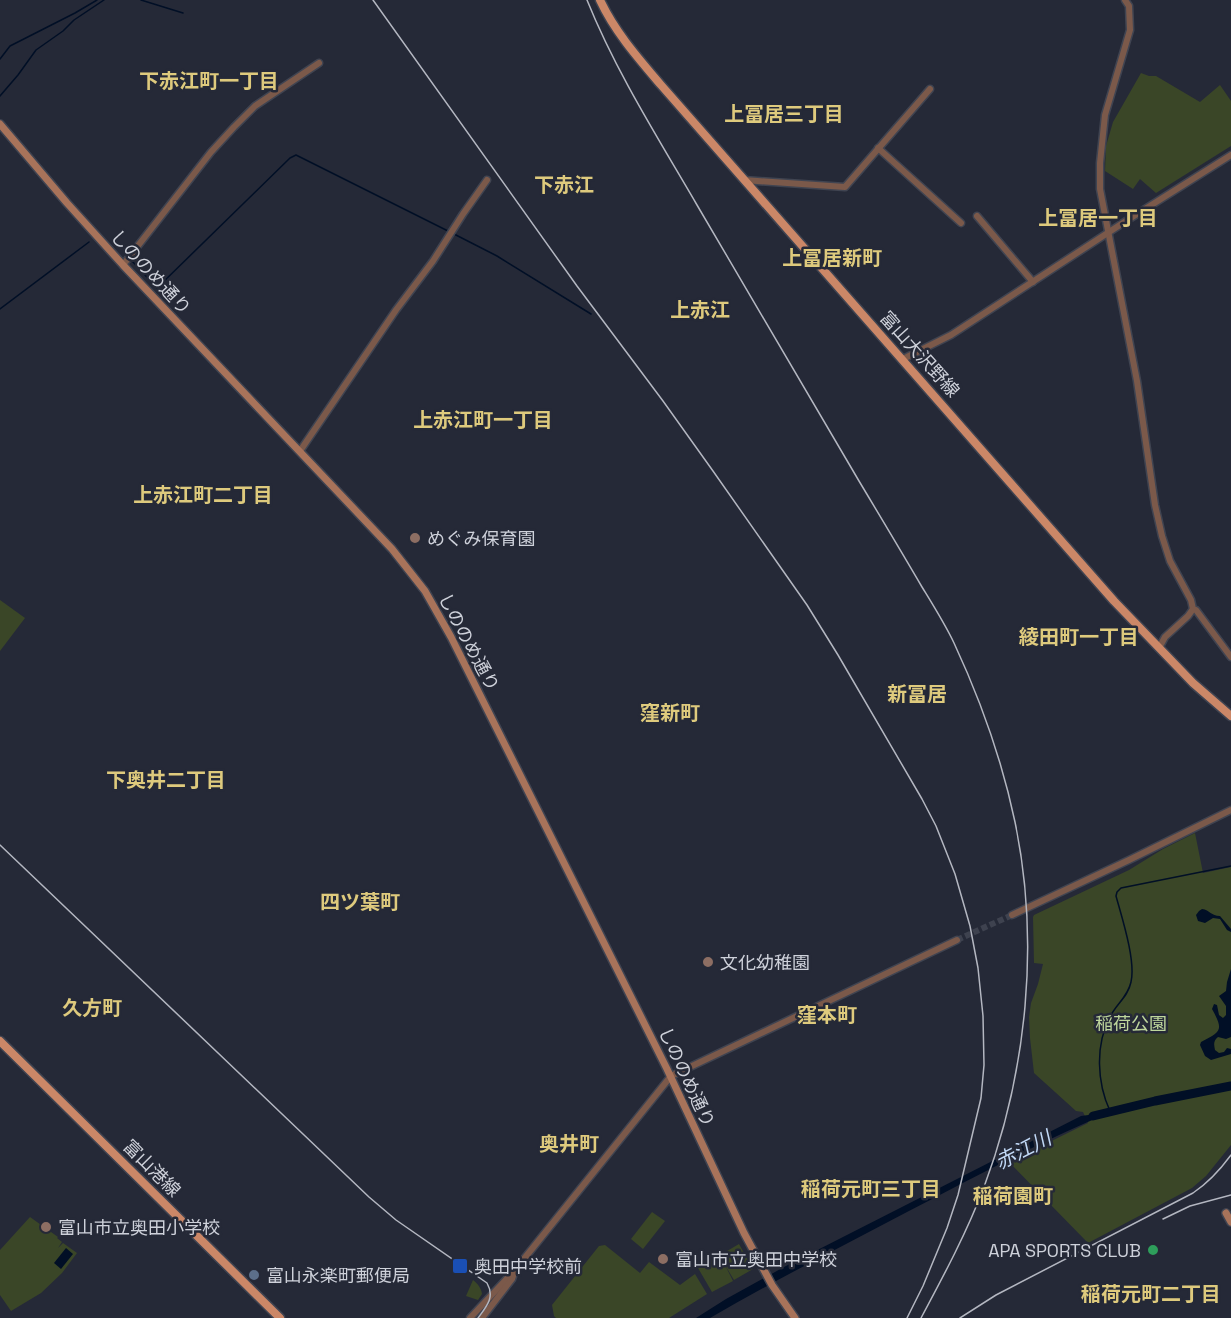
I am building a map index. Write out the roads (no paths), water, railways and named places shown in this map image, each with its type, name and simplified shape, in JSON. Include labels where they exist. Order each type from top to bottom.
[{"type":"main road","name":"富山大沢野線","points":[[600,0],[628,47],[1114,600],[1193,683],[1231,716]]},
{"type":"main road","name":"しののめ通り","points":[[0,124],[123,265],[402,561],[425,591],[670,1077],[744,1233],[772,1285],[795,1318]]},
{"type":"main road","name":"富山港線","points":[[0,1041],[280,1318]]},
{"type":"main road","points":[[1226,1214],[1231,1222]]},
{"type":"street","points":[[1125,0],[1129,6],[1130,30],[1105,115],[1100,189],[1135,369],[1155,504],[1162,536],[1170,561],[1191,600],[1193,609],[1231,657]]},
{"type":"street","points":[[123,265],[210,152],[234,127],[255,106],[319,63]]},
{"type":"street","points":[[744,180],[844,187],[930,90]]},
{"type":"street","points":[[878,148],[961,223]]},
{"type":"street","points":[[903,359],[951,335],[1231,155]]},
{"type":"street","points":[[300,452],[488,180]]},
{"type":"street","points":[[977,216],[1033,282]]},
{"type":"street","points":[[1159,648],[1165,637],[1193,609]]},
{"type":"street","points":[[1012,915],[1231,810]]},
{"type":"street","points":[[471,1318],[515,1270],[670,1077],[957,940]]},
{"type":"street","points":[[482,1318],[512,1279],[515,1270]]},
{"type":"water","points":[[1202,909],[1220,916],[1231,932],[1220,919],[1213,918],[1205,923],[1198,921],[1196,915]]},
{"type":"water","points":[[1231,969],[1231,1037],[1226,1039],[1218,1037],[1214,1045],[1215,1050],[1219,1053],[1224,1052],[1227,1048],[1231,1049],[1231,1054],[1211,1060],[1205,1056],[1200,1045],[1218,1030],[1218,1022],[1212,1009],[1214,1004],[1217,1005],[1219,1015],[1223,1018],[1226,1015],[1226,1006],[1219,996],[1226,991]]},
{"type":"water","points":[[1111,1112],[983,1173],[783,1277],[710,1318],[696,1318],[784,1267],[1081,1116]]},
{"type":"water","points":[[66,1248],[73,1254],[61,1269],[54,1263]]},
{"type":"waterway","points":[[0,59],[10,46],[97,0]]},
{"type":"waterway","points":[[0,96],[36,50],[104,0]]},
{"type":"waterway","points":[[141,0],[183,13]]},
{"type":"waterway","points":[[132,261],[157,288],[290,158],[296,155],[448,231]]},
{"type":"waterway","points":[[452,233],[497,256],[591,314]]},
{"type":"waterway","points":[[0,309],[89,242]]},
{"type":"waterway","points":[[1110,1111],[1102,1088],[1100,1052],[1105,1028],[1115,1008],[1125,996],[1132,973],[1130,951],[1116,896],[1117,892],[1121,888],[1231,866]]},
{"type":"waterway","name":"赤江川","points":[[1093,1116],[1231,1086]]},
{"type":"tunnel","points":[[957,940],[1012,915]]},
{"type":"tram line","points":[[0,845],[369,1197],[396,1220],[487,1283],[490,1297],[478,1318]]},
{"type":"railway","points":[[373,0],[577,286],[663,401],[807,605],[936,826],[955,874],[970,926],[978,968],[983,1016],[984,1065],[981,1098],[958,1195],[923,1286],[907,1318]]},
{"type":"railway","points":[[587,0],[624,79],[653,130],[947,629],[982,709],[1010,799],[1023,867],[1027,913],[1028,960],[1019,1053],[1011,1098],[984,1187],[963,1237],[921,1318]]},
{"type":"railway","points":[[960,1318],[996,1295],[1193,1193],[1214,1176],[1231,1155]]},
{"type":"railway","points":[[1163,1219],[1190,1206],[1231,1195]]},
{"type":"place","name":"めぐみ保育園","points":[[415,538]]},
{"type":"place","name":"文化幼稚園","points":[[708,962]]},
{"type":"place","name":"富山市立奥田小学校","points":[[46,1227]]},
{"type":"place","name":"APA SPORTS CLUB","points":[[1153,1250]]},
{"type":"place","name":"富山市立奥田中学校","points":[[663,1259]]},
{"type":"place","name":"奥田中学校前","points":[[460,1266]]},
{"type":"place","name":"富山永楽町郵便局","points":[[254,1275]]},
{"type":"district","name":"下赤江町一丁目","points":[[209,81]]},
{"type":"district","name":"上冨居三丁目","points":[[784,114]]},
{"type":"district","name":"下赤江","points":[[564,185]]},
{"type":"district","name":"上冨居一丁目","points":[[1098,218]]},
{"type":"district","name":"上冨居新町","points":[[832,258]]},
{"type":"district","name":"上赤江","points":[[700,310]]},
{"type":"district","name":"上赤江町一丁目","points":[[483,420]]},
{"type":"district","name":"上赤江町二丁目","points":[[203,495]]},
{"type":"district","name":"綾田町一丁目","points":[[1079,637]]},
{"type":"district","name":"新冨居","points":[[917,694]]},
{"type":"district","name":"窪新町","points":[[670,713]]},
{"type":"district","name":"下奥井二丁目","points":[[166,780]]},
{"type":"district","name":"四ツ葉町","points":[[360,902]]},
{"type":"district","name":"久方町","points":[[92,1008]]},
{"type":"district","name":"窪本町","points":[[827,1015]]},
{"type":"district","name":"奥井町","points":[[569,1144]]},
{"type":"district","name":"稲荷元町三丁目","points":[[871,1189]]},
{"type":"district","name":"稲荷園町","points":[[1013,1196]]},
{"type":"district","name":"稲荷元町二丁目","points":[[1151,1294]]},
{"type":"park label","name":"稲荷公園","points":[[1131,1023]]}]
